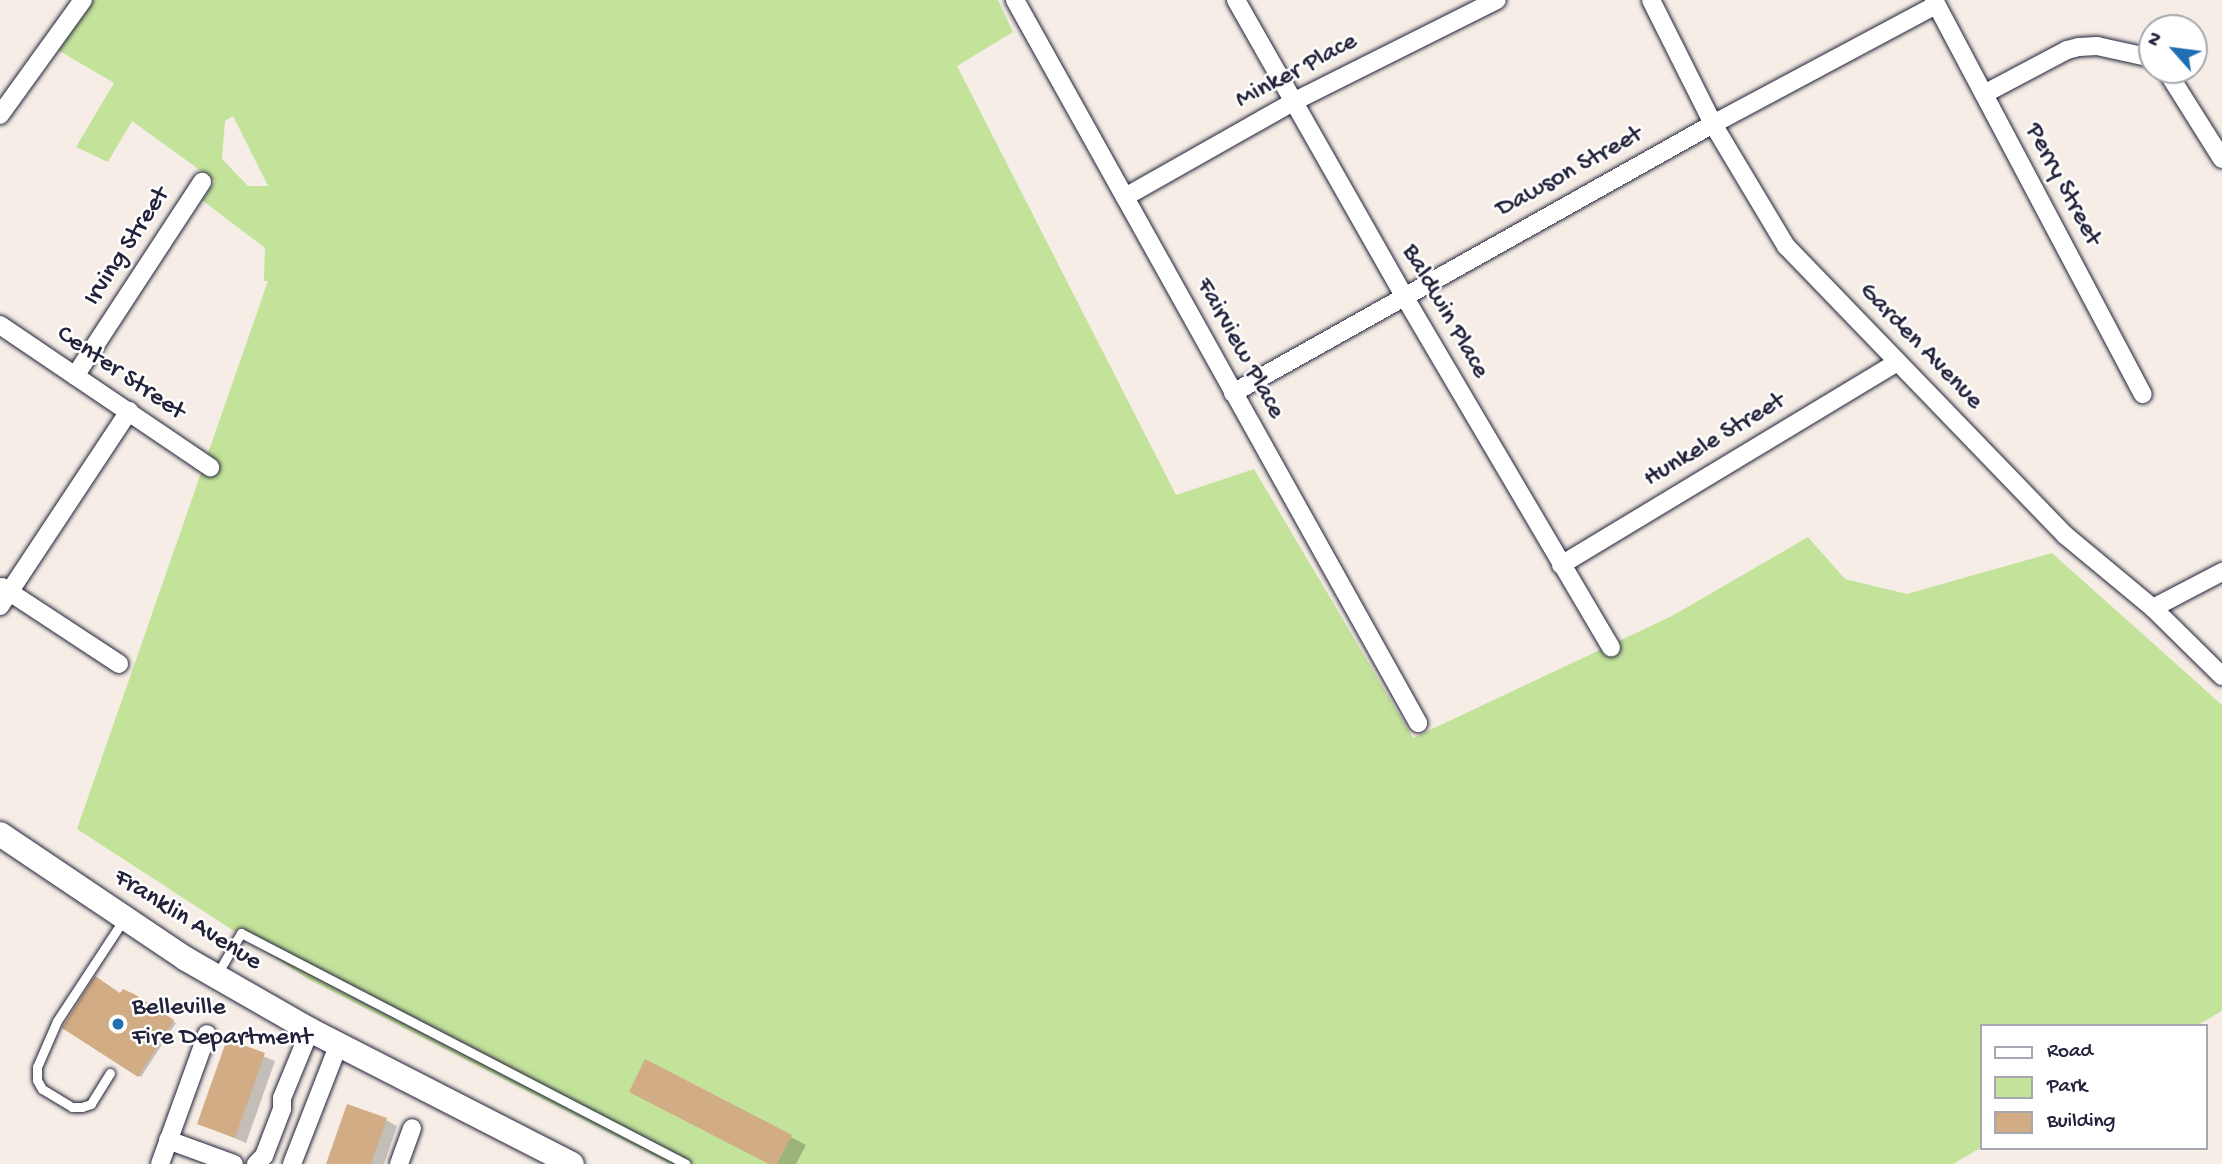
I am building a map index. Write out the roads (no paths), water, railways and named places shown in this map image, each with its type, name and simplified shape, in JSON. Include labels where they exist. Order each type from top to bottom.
[{"type":"main road","name":"Franklin Avenue","points":[[0,834],[216,976],[338,1045],[572,1164]]},
{"type":"street","points":[[2,105],[83,0]]},
{"type":"street","name":"Fairview Place","points":[[1014,0],[1418,723]]},
{"type":"street","name":"Baldwin Place","points":[[1236,0],[1404,296],[1611,648]]},
{"type":"street","name":"Minker Place","points":[[1125,197],[1293,102],[1497,0]]},
{"type":"street","name":"Garden Avenue","points":[[1651,0],[1713,124],[1786,246],[2065,535],[2153,608],[2222,676]]},
{"type":"street","name":"Dawson Street","points":[[1233,393],[1935,2]]},
{"type":"street","name":"Perry Street","points":[[1935,2],[2143,394]]},
{"type":"street","points":[[1984,94],[2067,50],[2097,46],[2138,55]]},
{"type":"street","points":[[2175,84],[2222,159]]},
{"type":"street","name":"Irving Street","points":[[75,376],[202,182]]},
{"type":"street","name":"Center Street","points":[[0,325],[211,467]]},
{"type":"street","name":"Hunkele Street","points":[[1561,565],[1897,362]]},
{"type":"street","points":[[119,664],[3,595],[129,411]]},
{"type":"street","points":[[2153,608],[2222,572]]},
{"type":"street","points":[[257,1162],[264,1156],[282,1109],[282,1098],[310,1030]]},
{"type":"street","points":[[160,1164],[206,1034]]},
{"type":"street","points":[[292,1164],[338,1045]]},
{"type":"street","points":[[399,1164],[412,1128]]},
{"type":"street","points":[[168,1140],[234,1164]]},
{"type":"lane","points":[[110,1073],[91,1104],[82,1107],[72,1107],[42,1089],[37,1080],[37,1067],[57,1021],[125,918]]},
{"type":"lane","points":[[216,976],[241,933],[686,1164]]},
{"type":"place","name":"Belleville Fire Department","points":[[118,1024]]}]
